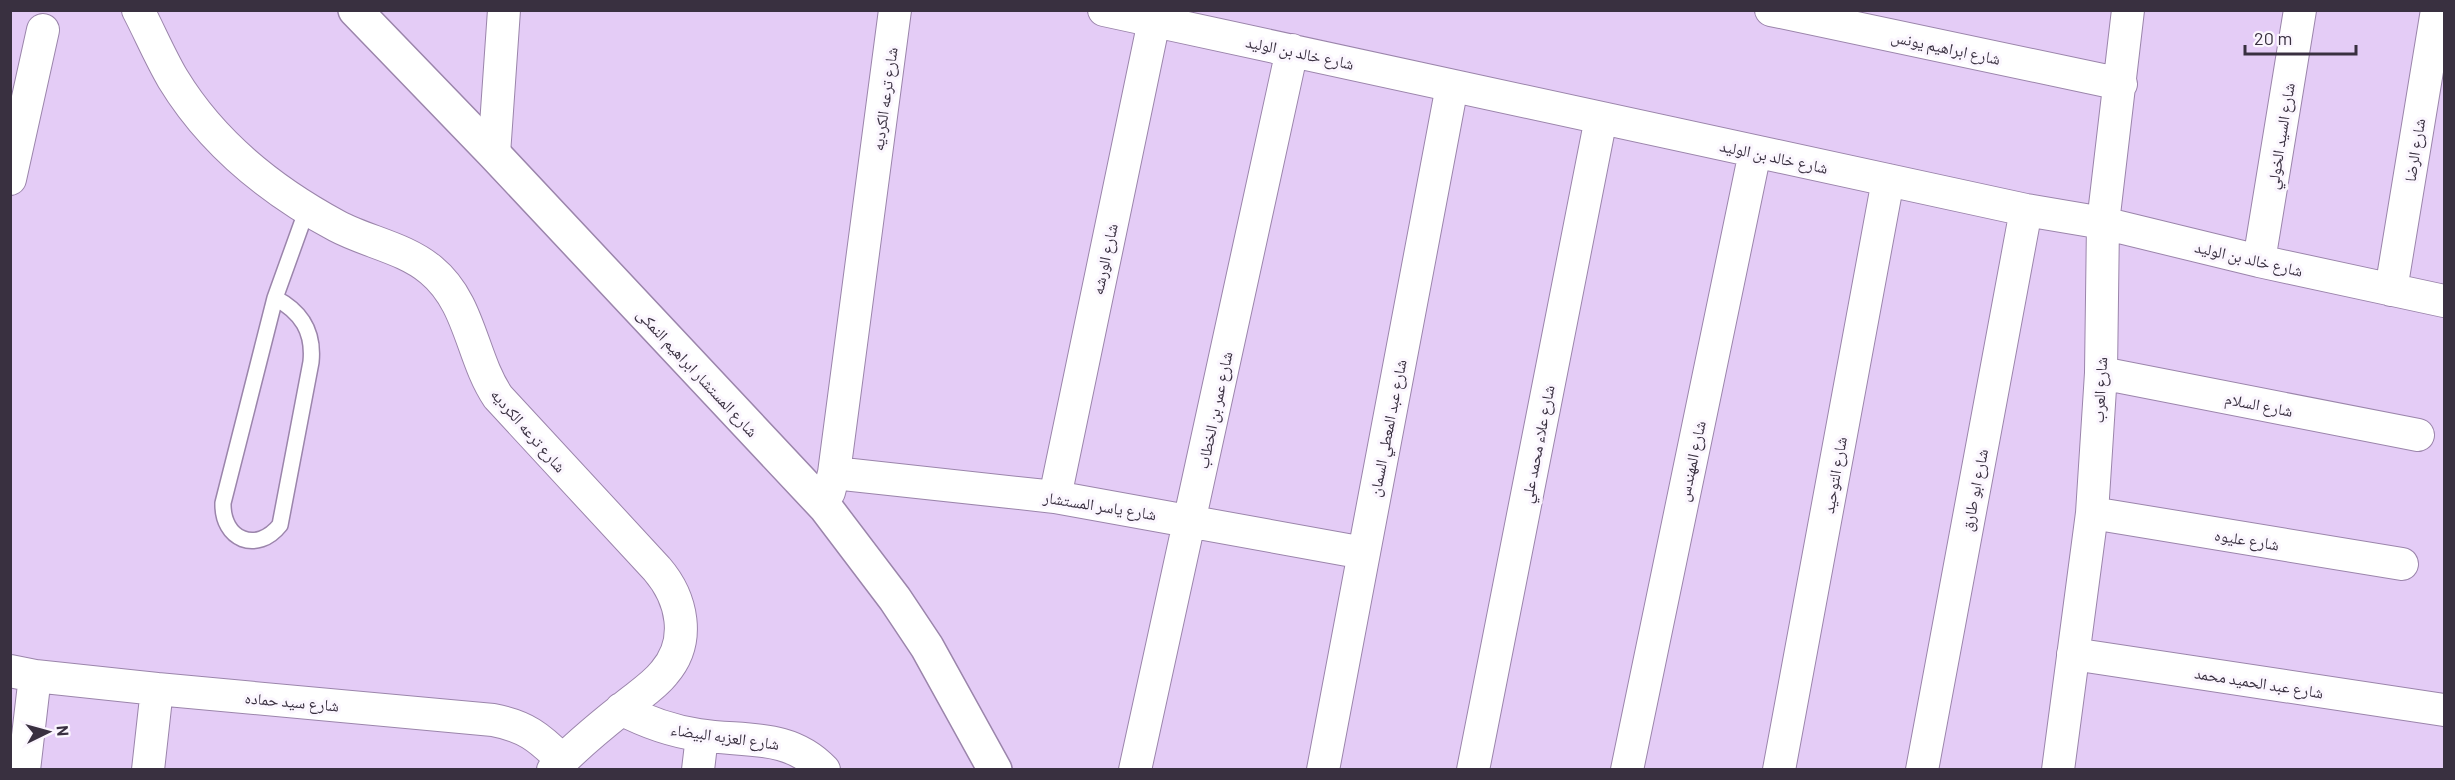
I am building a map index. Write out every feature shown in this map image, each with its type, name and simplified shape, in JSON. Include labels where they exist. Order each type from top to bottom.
[{"type":"street","name":"شارع ترعه الكرديه","points":[[138,10],[173,79],[213,131],[246,165],[307,209],[340,228],[404,254],[431,270],[452,291],[466,319],[488,382],[498,397],[668,582],[676,596],[682,628],[679,644],[666,672],[557,765]]},
{"type":"street","name":"شارع المستشار ابراهيم النمكى","points":[[355,10],[494,154],[826,508],[895,599],[927,647],[995,770]]},
{"type":"street","points":[[494,154],[504,10]]},
{"type":"street","name":"شارع ترعه الكرديه","points":[[826,508],[834,473],[895,10]]},
{"type":"street","name":"شارع خالد بن الوليد","points":[[1104,10],[1154,21],[1216,22],[1292,50],[1755,152],[2026,210],[2103,224],[2259,261],[2445,301]]},
{"type":"street","name":"شارع ابراهيم يونس","points":[[1771,10],[2121,84]]},
{"type":"street","name":"شارع العرب","points":[[2058,770],[2092,513],[2101,373],[2103,224],[2128,10]]},
{"type":"street","name":"شارع السيد الخولي","points":[[2259,261],[2300,10]]},
{"type":"street","name":"شارع الرضا","points":[[2391,290],[2437,10]]},
{"type":"street","name":"شارع الورشه","points":[[1055,496],[1154,21]]},
{"type":"street","points":[[10,179],[43,30]]},
{"type":"street","name":"شارع عمر بن الخطاب","points":[[1135,770],[1292,50]]},
{"type":"street","name":"شارع عبد المعطي السمان","points":[[1323,770],[1452,86]]},
{"type":"street","name":"شارع علاء محمد علي","points":[[1473,770],[1601,118]]},
{"type":"street","name":"شارع المهندس","points":[[1627,770],[1755,152]]},
{"type":"street","name":"شارع التوحيد","points":[[1779,770],[1888,180]]},
{"type":"street","name":"شارع ابو طارق","points":[[1922,770],[2026,210]]},
{"type":"street","name":"شارع السلام","points":[[2101,373],[2418,435]]},
{"type":"street","name":"شارع ياسر المستشار","points":[[834,473],[1055,496],[1364,554]]},
{"type":"street","name":"شارع عليوه","points":[[2092,513],[2402,564]]},
{"type":"street","name":"شارع عبد الحميد محمد","points":[[2073,654],[2445,710]]},
{"type":"street","points":[[23,673],[24,770]]},
{"type":"street","name":"شارع سيد حماده","points":[[23,673],[157,689],[493,720],[513,724],[532,733],[557,765]]},
{"type":"street","points":[[148,770],[157,689]]},
{"type":"street","name":"شارع العزبه البيضاء","points":[[621,709],[660,727],[702,736],[767,741],[791,746],[812,757],[824,770]]},
{"type":"street","points":[[698,770],[702,736]]},
{"type":"lane","points":[[275,298],[289,305],[301,316],[309,330],[312,354],[280,525],[272,534],[261,540],[248,540],[236,536],[227,528],[223,516],[223,503],[275,298],[307,209]]}]
